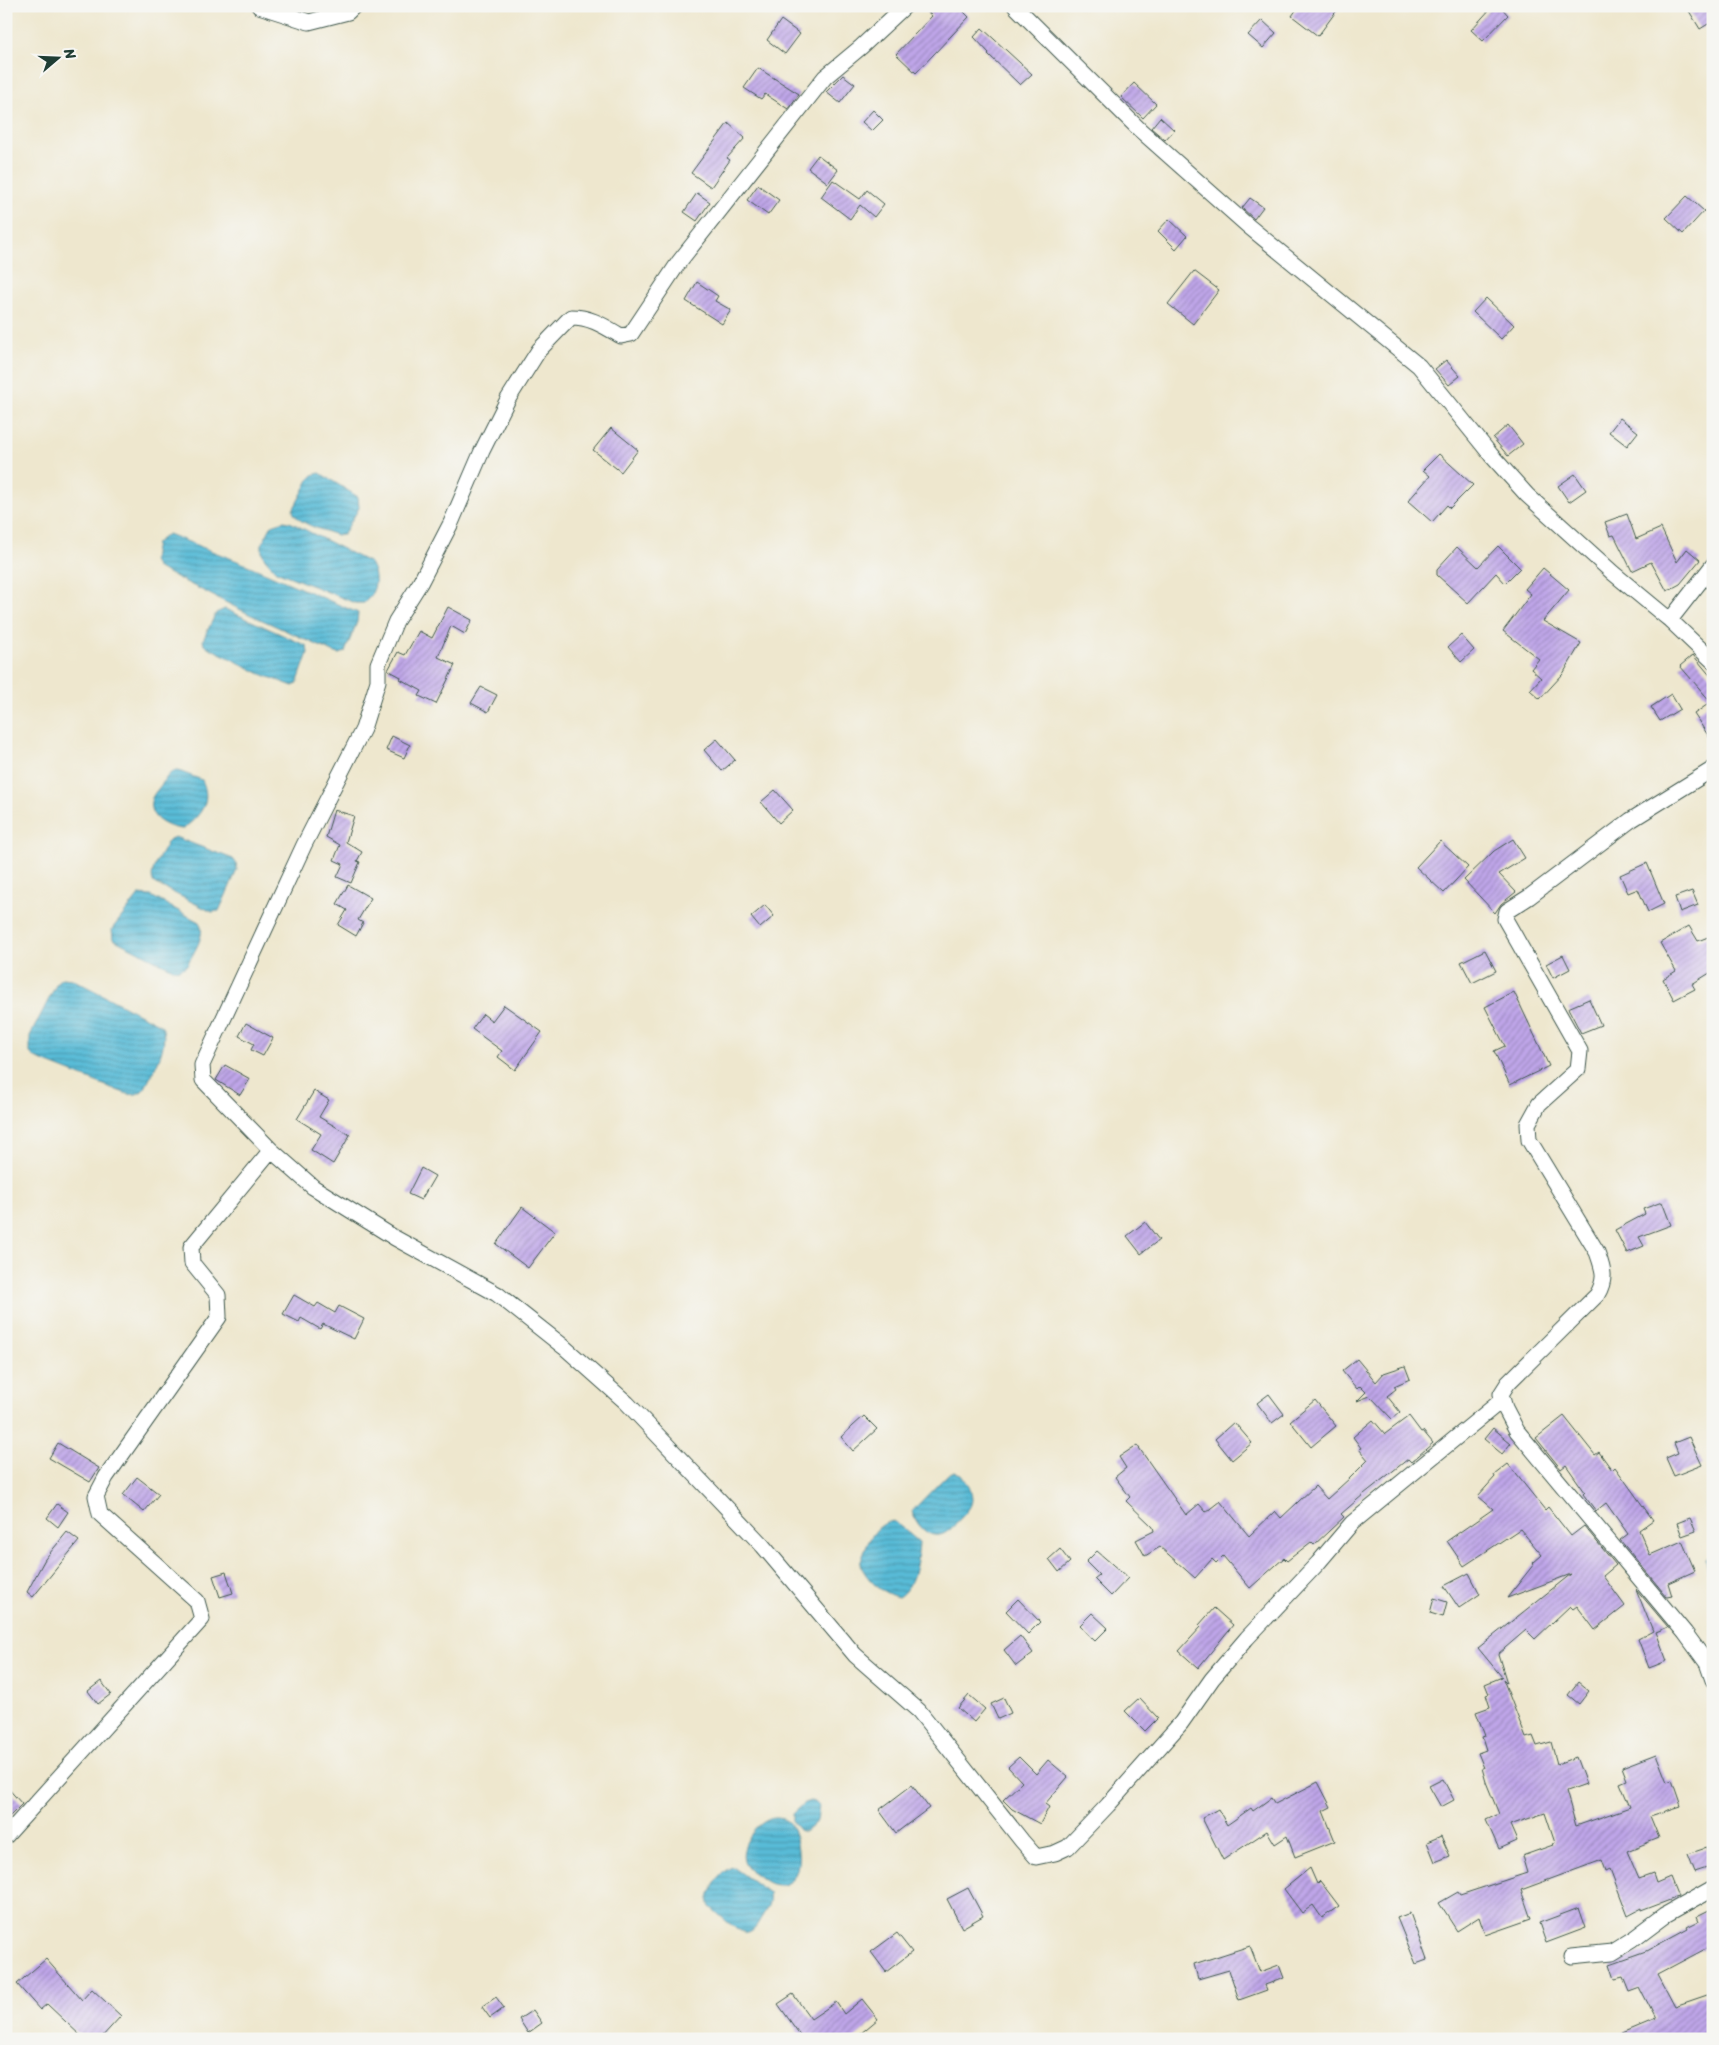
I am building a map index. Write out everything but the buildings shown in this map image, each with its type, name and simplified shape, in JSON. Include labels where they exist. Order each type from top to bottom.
[{"type":"street","points":[[259,6],[309,22],[348,12],[354,6]]},
{"type":"street","points":[[905,6],[862,47],[825,77],[679,262],[631,334],[622,336],[595,321],[584,317],[571,317],[539,350],[508,399],[482,451],[451,523],[420,583],[396,621],[378,664],[378,681],[363,729],[304,845],[202,1065],[203,1080],[271,1150],[312,1188],[395,1238],[497,1294],[564,1348],[627,1403],[763,1546],[855,1655],[919,1712],[1036,1857],[1056,1853],[1068,1847],[1108,1805],[1181,1723],[1212,1679],[1247,1638],[1318,1563],[1352,1523],[1502,1400]]},
{"type":"street","points":[[1015,6],[1140,130],[1247,225],[1419,366],[1527,495],[1613,573],[1670,620],[1713,661]]},
{"type":"street","points":[[1670,620],[1713,566]]},
{"type":"street","points":[[1713,769],[1631,820],[1530,897],[1507,911],[1505,919],[1580,1051],[1578,1069],[1539,1104],[1528,1124],[1529,1140],[1597,1252],[1603,1270],[1603,1285],[1597,1295],[1508,1383],[1501,1394],[1502,1400],[1517,1430],[1685,1633],[1707,1663],[1713,1680]]},
{"type":"street","points":[[6,1836],[202,1619],[197,1601],[100,1514],[96,1496],[106,1477],[219,1317],[218,1296],[192,1262],[191,1247],[271,1150]]},
{"type":"street","points":[[1572,1956],[1612,1952],[1633,1940],[1665,1915],[1713,1888]]},
{"type":"water","points":[[320,473],[358,497],[359,508],[343,535],[337,535],[304,523],[295,515],[293,510],[310,478]]},
{"type":"water","points":[[284,521],[292,523],[370,563],[375,574],[375,584],[368,599],[364,603],[355,603],[276,571],[265,559],[262,552],[262,544],[272,525]]},
{"type":"water","points":[[168,534],[245,564],[358,613],[357,622],[345,652],[339,654],[333,652],[249,614],[156,567],[153,560],[156,543]]},
{"type":"water","points":[[225,609],[307,646],[308,653],[297,684],[293,686],[261,674],[204,645],[203,640],[216,613]]},
{"type":"water","points":[[176,770],[202,780],[206,795],[200,813],[183,829],[164,824],[155,816],[151,805],[155,792],[168,776]]},
{"type":"water","points":[[175,837],[233,859],[236,863],[237,870],[219,911],[212,912],[154,883],[152,874],[156,863],[167,843]]},
{"type":"water","points":[[139,895],[151,896],[199,922],[201,933],[196,950],[184,967],[173,969],[113,939],[112,929]]},
{"type":"water","points":[[62,978],[72,979],[162,1026],[164,1042],[160,1058],[145,1088],[141,1092],[127,1094],[35,1058],[30,1053],[30,1036],[58,981]]},
{"type":"water","points":[[955,1472],[961,1474],[968,1485],[972,1495],[971,1504],[965,1514],[948,1531],[937,1535],[927,1533],[919,1525],[912,1511],[947,1475]]},
{"type":"water","points":[[894,1521],[919,1542],[914,1573],[908,1587],[898,1597],[875,1585],[866,1575],[860,1564],[875,1531],[880,1526]]},
{"type":"water","points":[[1713,1555],[1713,1596],[1706,1559]]},
{"type":"water","points":[[815,1802],[819,1806],[817,1821],[806,1831],[800,1831],[792,1822],[792,1814],[804,1803]]},
{"type":"water","points":[[775,1818],[783,1819],[789,1823],[796,1838],[798,1849],[797,1869],[794,1877],[788,1883],[780,1885],[769,1883],[749,1870],[743,1857],[746,1842],[751,1835],[762,1823]]},
{"type":"water","points":[[733,1867],[769,1893],[769,1904],[753,1930],[748,1932],[739,1930],[710,1907],[709,1896],[711,1890],[719,1878],[728,1869]]}]
